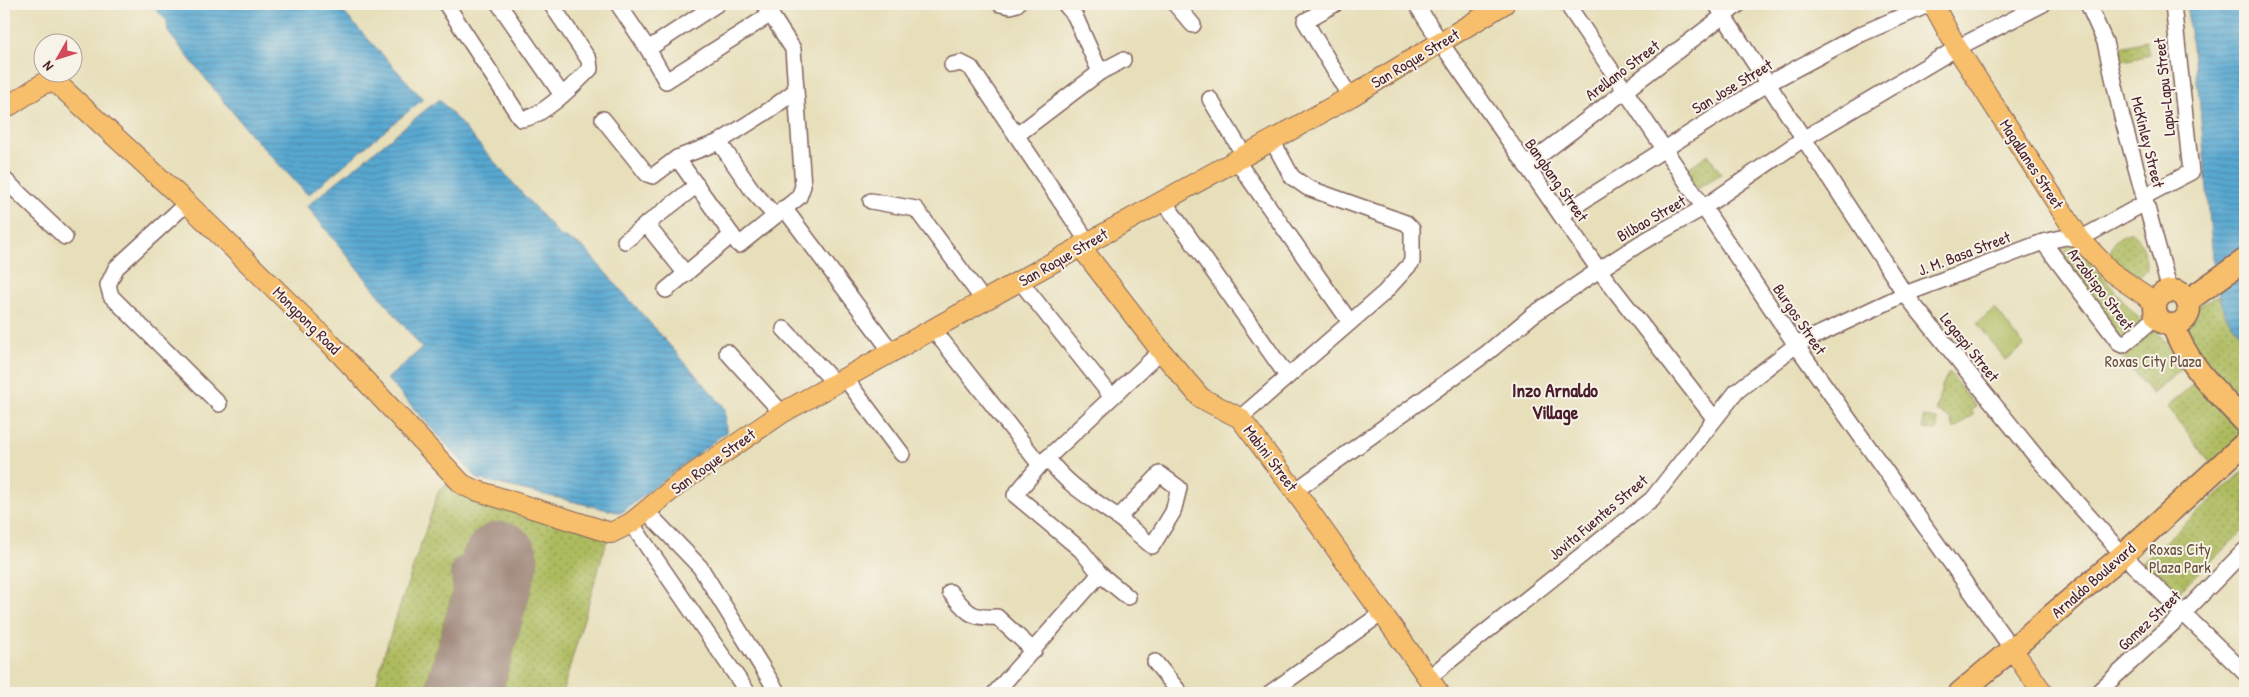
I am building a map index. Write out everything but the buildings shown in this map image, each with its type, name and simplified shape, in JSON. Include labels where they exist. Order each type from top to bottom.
[{"type":"highway","points":[[2245,260],[2168,307],[2180,346],[2197,370],[2245,422]]},
{"type":"highway","name":"Arnaldo Boulevard","points":[[2128,560],[2245,443]]},
{"type":"highway","name":"Arnaldo Boulevard","points":[[1960,693],[2016,654],[2245,465]]},
{"type":"highway","name":"Arnaldo Boulevard","points":[[1980,693],[2016,654]]},
{"type":"main road","name":"San Roque Street","points":[[638,517],[680,482],[782,413],[1350,97],[1504,4]]},
{"type":"main road","name":"Magallanes Street","points":[[1931,4],[2080,239],[2111,272],[2168,307]]},
{"type":"main road","name":"Mongpong Road","points":[[4,109],[44,83],[52,82],[60,86],[187,203],[329,342],[462,484],[472,489],[611,533],[638,517]]},
{"type":"main road","name":"Mabini Street","points":[[1084,244],[1161,351],[1200,398],[1240,418],[1295,491],[1433,686]]},
{"type":"main road","points":[[2016,654],[2043,693]]},
{"type":"street","points":[[447,4],[521,119],[528,119],[562,96],[590,69],[589,60],[550,4]]},
{"type":"street","points":[[499,4],[562,96]]},
{"type":"street","points":[[618,4],[648,49],[666,81],[768,9],[793,49],[803,186],[799,197],[739,245],[677,158]]},
{"type":"street","points":[[648,49],[717,4]]},
{"type":"street","points":[[1000,4],[1010,6],[1017,4]]},
{"type":"street","points":[[1065,4],[1075,16],[1100,72]]},
{"type":"street","points":[[1176,4],[1193,25]]},
{"type":"street","points":[[1335,4],[1305,21],[1350,97]]},
{"type":"street","name":"Bangbang Street","points":[[1416,4],[1440,43],[1599,270],[1714,418]]},
{"type":"street","name":"Burgos Street","points":[[1567,4],[1626,89],[1663,149],[1796,345],[2016,654]]},
{"type":"street","name":"Arellano Street","points":[[1526,166],[1626,89],[1720,10],[1739,4]]},
{"type":"street","name":"San Jose Street","points":[[1561,215],[1767,84],[1861,34],[1931,4]]},
{"type":"street","name":"Bilbao Street","points":[[1295,491],[1487,353],[1534,314],[1599,270],[1639,244],[1703,208],[1803,140],[1958,48],[2043,4]]},
{"type":"street","name":"McKinley Street","points":[[2088,4],[2105,42],[2168,307]]},
{"type":"street","name":"Lapu-Lapu Street","points":[[2144,200],[2191,172],[2173,4]]},
{"type":"street","name":"Legaspi Street","points":[[1720,10],[1905,294],[2038,459],[2128,560],[2245,673]]},
{"type":"street","points":[[1017,135],[1100,72],[1124,60]]},
{"type":"street","points":[[952,65],[960,63],[971,68],[1017,135],[1084,244]]},
{"type":"street","points":[[603,119],[647,174],[653,176],[677,158],[719,142],[771,109],[795,91]]},
{"type":"street","points":[[1210,99],[1240,158],[1350,322]]},
{"type":"street","points":[[1240,418],[1384,293],[1412,262],[1412,229],[1406,223],[1308,188],[1292,177],[1272,140]]},
{"type":"street","points":[[719,142],[752,190],[780,212],[891,351]]},
{"type":"street","points":[[4,179],[65,237]]},
{"type":"street","points":[[625,241],[697,185]]},
{"type":"street","points":[[1163,200],[1287,376]]},
{"type":"street","name":"J. M. Basa Street","points":[[1796,345],[1905,294],[2044,242],[2066,237],[2080,239],[2144,200]]},
{"type":"street","points":[[871,201],[916,209],[984,301]]},
{"type":"street","points":[[187,203],[116,268],[108,285],[111,296],[219,404]]},
{"type":"street","points":[[646,224],[686,274]]},
{"type":"street","points":[[666,290],[732,235]]},
{"type":"street","name":"Arzobispo Street","points":[[2044,242],[2120,344],[2123,345],[2128,342],[2168,307]]},
{"type":"street","points":[[1020,281],[1112,397]]},
{"type":"street","points":[[784,329],[840,381],[902,454]]},
{"type":"street","points":[[933,329],[1044,462],[1085,497],[1118,518],[1152,546],[1173,512],[1179,488],[1160,474],[1118,518]]},
{"type":"street","name":"Jovita Fuentes Street","points":[[1433,686],[1652,499],[1737,391],[1796,345]]},
{"type":"street","points":[[1128,597],[1100,574],[1081,550],[1016,494],[1044,462],[1161,351]]},
{"type":"street","points":[[726,352],[782,413]]},
{"type":"street","points":[[638,517],[748,693]]},
{"type":"street","points":[[638,517],[700,567],[778,693]]},
{"type":"street","name":"Gomez Street","points":[[2097,693],[2182,614],[2245,550]]},
{"type":"street","points":[[995,693],[1100,574]]},
{"type":"street","points":[[950,592],[968,612],[981,618],[997,616],[1034,651]]},
{"type":"street","points":[[1270,693],[1382,613]]},
{"type":"street","points":[[1155,662],[1179,693]]},
{"type":"green space","points":[[2146,41],[2149,55],[2116,63],[2112,49]]},
{"type":"green space","points":[[1708,154],[1721,174],[1697,189],[1684,171]]},
{"type":"green space","points":[[2133,232],[2142,244],[2146,259],[2147,269],[2141,276],[2115,262],[2109,255],[2117,239]]},
{"type":"green space","name":"Roxas City Plaza","points":[[2073,243],[2143,323],[2122,340],[2056,252]]},
{"type":"green space","name":"Roxas City Plaza","points":[[2219,295],[2224,313],[2245,340],[2245,415],[2196,362],[2183,329],[2197,307]]},
{"type":"green space","points":[[1995,308],[2024,346],[2006,360],[1977,323]]},
{"type":"green space","name":"Roxas City Plaza","points":[[2154,328],[2185,366],[2152,394],[2121,356]]},
{"type":"green space","points":[[1949,372],[1976,407],[1970,411],[1974,414],[1954,429],[1950,418],[1936,411],[1942,386]]},
{"type":"green space","name":"Roxas City Plaza","points":[[2198,380],[2244,436],[2212,465],[2167,407]]},
{"type":"green space","points":[[1923,417],[1937,419],[1937,431],[1923,429]]},
{"type":"green space","name":"Roxas City Plaza Park","points":[[2245,470],[2245,529],[2172,598],[2140,564]]},
{"type":"green space","points":[[448,484],[608,537],[562,693],[502,693],[537,568],[465,547],[424,693],[374,693],[384,654],[439,490]]},
{"type":"water","points":[[150,4],[336,4],[423,99],[308,195],[252,136],[168,32],[167,21]]},
{"type":"water","points":[[2186,4],[2245,4],[2245,340],[2224,313],[2214,271],[2199,96]]},
{"type":"water","points":[[439,99],[559,235],[583,247],[725,408],[726,432],[621,513],[478,479],[387,379],[422,348],[307,206]]},
{"type":"taxiway","points":[[477,645],[465,571],[474,569],[489,571],[499,581],[503,589],[506,605]]},
{"type":"runway","points":[[463,693],[501,559]]},
{"type":"district","name":"Inzo Arnaldo Village","points":[[1555,401]]}]
